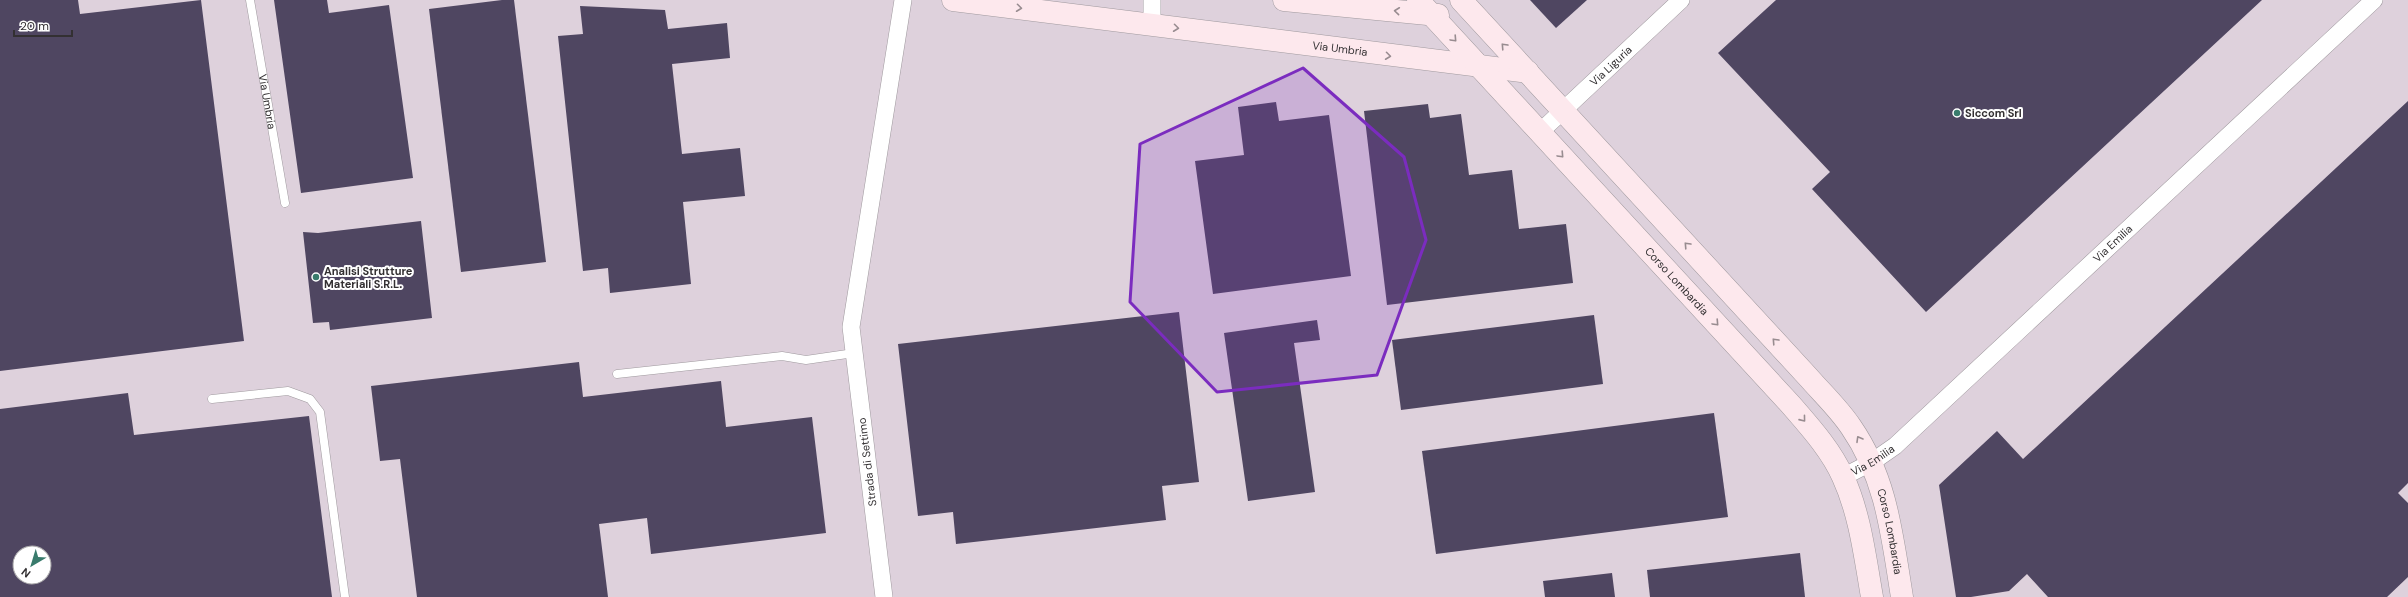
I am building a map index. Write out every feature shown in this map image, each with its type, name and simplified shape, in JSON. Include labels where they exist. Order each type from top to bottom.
[{"type":"street","name":"Strada di Settimo","points":[[884,597],[851,327],[903,0]]},
{"type":"street","name":"Via Umbria","points":[[953,0],[1528,72]]},
{"type":"street","points":[[1152,0],[1152,25]]},
{"type":"street","points":[[1284,0],[1425,8],[1477,18]]},
{"type":"street","name":"Corso Lombardia","points":[[1461,0],[1851,426],[1872,462],[1879,479],[1890,521],[1902,597]]},
{"type":"street","name":"Via Liguria","points":[[1540,132],[1681,0]]},
{"type":"street","name":"Via Emilia","points":[[1843,477],[1872,462],[1895,446],[2374,0]]},
{"type":"street","name":"Corso Lombardia","points":[[1425,8],[1791,405],[1824,445],[1843,477],[1861,532],[1872,597]]},
{"type":"street","points":[[1694,300],[1717,278]]},
{"type":"lane","name":"Via Umbria","points":[[250,0],[286,203]]},
{"type":"lane","points":[[617,374],[782,356],[806,360],[854,354]]},
{"type":"lane","points":[[212,399],[288,391],[310,398],[320,412],[344,597]]},
{"type":"highlighted area","points":[[1303,68],[1404,157],[1426,240],[1377,375],[1217,392],[1130,302],[1140,144]]},
{"type":"shaded area","points":[[0,0],[2408,0],[2408,597],[0,597]]},
{"type":"building","points":[[0,0],[78,0],[80,14],[201,0],[244,341],[0,371]]},
{"type":"building","points":[[274,0],[327,0],[329,13],[389,5],[413,178],[301,193]]},
{"type":"building","points":[[502,0],[514,0],[546,262],[461,272],[429,9]]},
{"type":"building","points":[[1530,0],[1587,0],[1556,28]]},
{"type":"building","name":"Siccom Srl","points":[[1776,0],[2262,0],[1926,312],[1812,189],[1830,172],[1718,53]]},
{"type":"building","points":[[580,6],[665,10],[668,29],[727,23],[730,58],[672,64],[682,154],[740,148],[745,196],[683,202],[691,284],[610,293],[608,268],[583,271],[558,36],[583,34]]},
{"type":"building","points":[[2408,101],[2408,483],[2398,493],[2408,503],[2408,577],[2387,597],[2048,597],[2027,574],[2009,591],[1971,597],[1956,597],[1939,485],[1997,431],[2023,459]]},
{"type":"building","points":[[1276,102],[1279,121],[1329,115],[1351,276],[1213,294],[1195,161],[1244,155],[1238,107]]},
{"type":"building","points":[[1428,104],[1430,118],[1461,114],[1469,175],[1512,170],[1519,229],[1566,224],[1573,283],[1387,305],[1364,111]]},
{"type":"building","points":[[421,221],[432,318],[330,330],[329,322],[313,323],[303,232],[318,233]]},
{"type":"building","points":[[1179,312],[1199,482],[1162,486],[1166,520],[956,544],[953,512],[918,516],[898,344]]},
{"type":"building","points":[[1594,315],[1603,384],[1401,410],[1392,340]]},
{"type":"building","points":[[1317,320],[1320,340],[1294,343],[1315,492],[1248,501],[1224,333]]},
{"type":"building","points":[[579,362],[583,397],[721,381],[726,427],[812,417],[826,533],[651,554],[647,518],[599,524],[608,597],[417,597],[400,459],[380,461],[371,386]]},
{"type":"building","points":[[128,393],[134,435],[309,416],[332,597],[0,597],[0,409]]},
{"type":"building","points":[[1714,413],[1728,517],[1436,554],[1422,451]]},
{"type":"building","points":[[1800,553],[1805,597],[1650,597],[1647,570]]},
{"type":"building","points":[[1612,573],[1615,597],[1545,597],[1543,581]]},
{"type":"place","name":"Siccom Srl","points":[[1957,113]]},
{"type":"place","name":"Analisi Strutture Materiali S.R.L.","points":[[316,277]]}]
